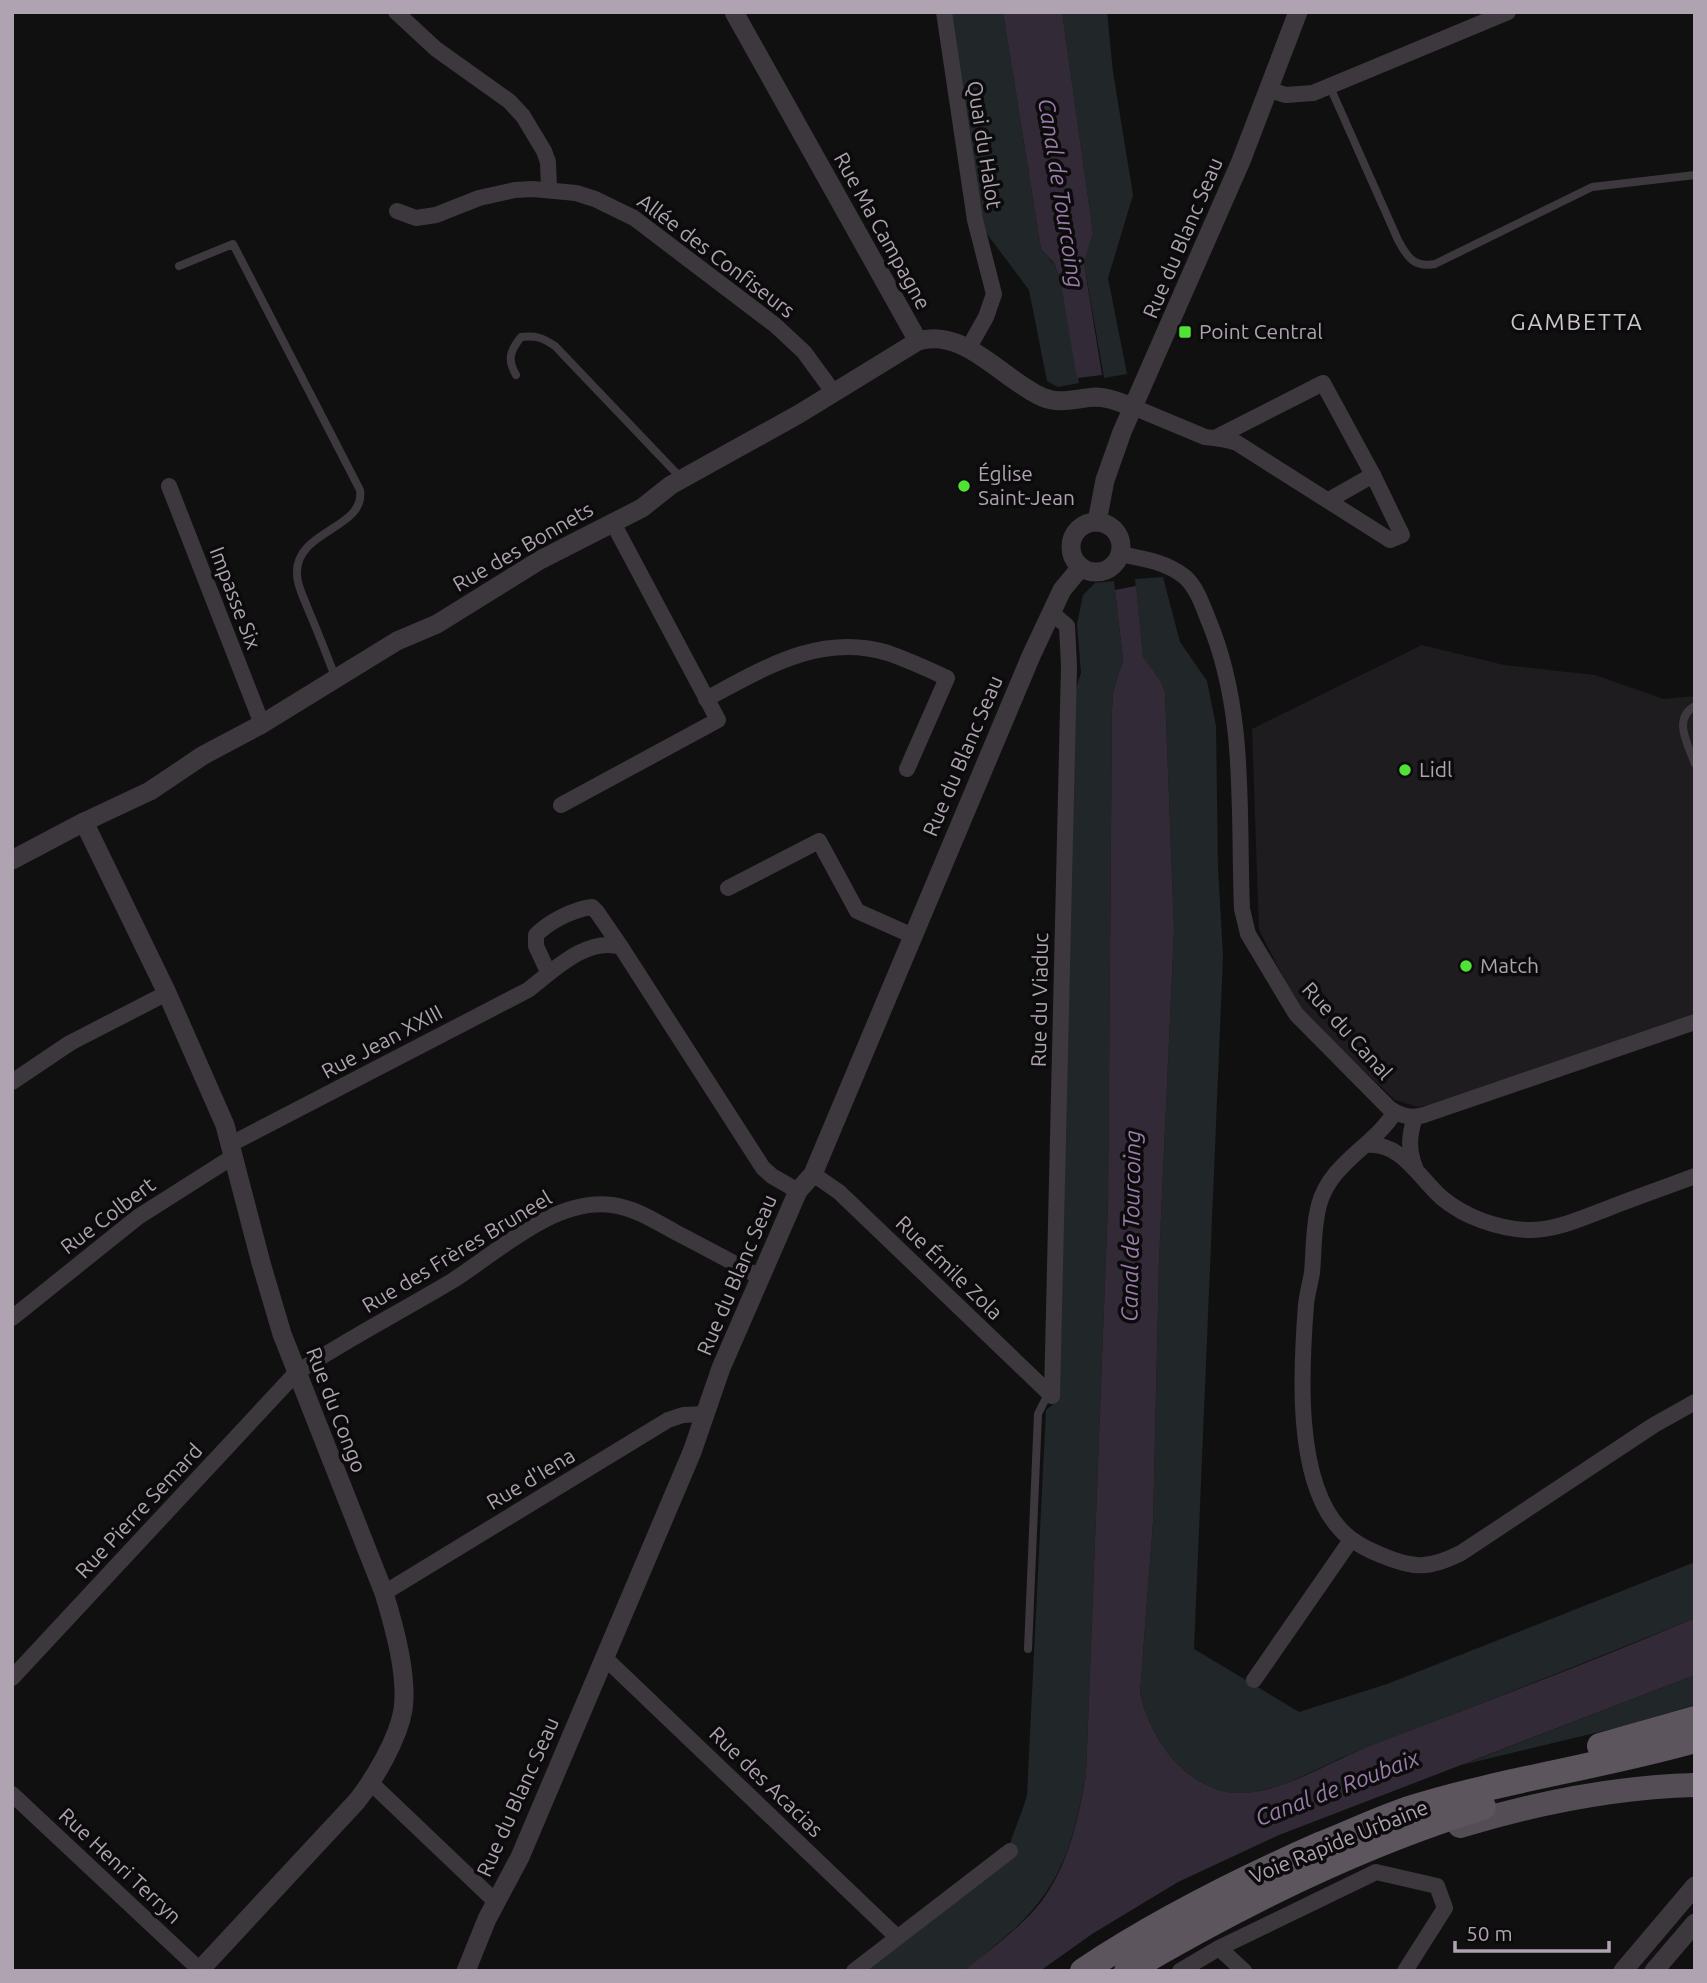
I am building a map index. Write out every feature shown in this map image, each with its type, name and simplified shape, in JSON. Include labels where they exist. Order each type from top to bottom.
[{"type":"highway","points":[[1405,1811],[1535,1765],[1695,1719]]},
{"type":"highway","name":"Voie Rapide Urbaine","points":[[1083,1971],[1150,1930],[1245,1879],[1331,1840],[1405,1811],[1481,1790],[1695,1740]]},
{"type":"highway","name":"Voie Rapide Urbaine","points":[[1127,1971],[1200,1929],[1380,1843],[1442,1820],[1518,1797],[1695,1752]]},
{"type":"main road","points":[[1278,1890],[1382,1849],[1497,1815],[1599,1793],[1661,1785],[1695,1784]]},
{"type":"street","points":[[396,12],[436,49],[509,101],[523,116],[548,162],[549,188]]},
{"type":"street","name":"Rue Ma Campagne","points":[[734,12],[918,341],[940,338],[958,343],[1029,390],[1051,400],[1105,398],[1133,407]]},
{"type":"street","name":"Quai du Halot","points":[[944,12],[975,220],[992,282],[992,304],[968,349]]},
{"type":"street","name":"Rue du Blanc Seau","points":[[1097,522],[1112,458],[1241,161],[1298,12]]},
{"type":"street","points":[[1269,90],[1298,96],[1313,93],[1508,12]]},
{"type":"street","name":"Allée des Confiseurs","points":[[397,211],[416,218],[436,215],[515,190],[549,188],[586,196],[634,218],[775,325],[804,352],[834,393]]},
{"type":"street","name":"Rue des Bonnets","points":[[12,860],[150,791],[202,756],[262,724],[397,640],[437,624],[540,560],[642,508],[682,479],[834,393],[918,341]]},
{"type":"street","points":[[1133,407],[1205,437],[1237,443],[1390,540],[1402,535],[1324,383],[1214,438]]},
{"type":"street","points":[[1329,500],[1373,475]]},
{"type":"street","name":"Impasse Six","points":[[169,486],[262,724]]},
{"type":"street","points":[[1097,522],[1108,525],[1121,543],[1120,554],[1107,570],[1093,572],[1081,567],[1073,557],[1073,538],[1080,528],[1097,522]]},
{"type":"street","points":[[561,804],[718,720],[613,523]]},
{"type":"street","name":"Rue du Canal","points":[[1120,554],[1165,565],[1191,584],[1220,650],[1236,721],[1242,909],[1248,934],[1296,1013],[1395,1112],[1415,1118]]},
{"type":"street","name":"Rue du Blanc Seau","points":[[466,1971],[496,1902],[520,1857],[692,1452],[721,1368],[798,1191],[813,1174],[911,935],[1051,612],[1062,590],[1081,567]]},
{"type":"street","name":"Rue du Viaduc","points":[[1051,612],[1066,626],[1069,666],[1051,1394]]},
{"type":"street","points":[[706,699],[773,663],[807,651],[853,647],[887,653],[947,678],[907,769]]},
{"type":"street","name":"Rue du Congo","points":[[84,822],[167,993],[225,1125],[271,1300],[296,1374],[384,1593],[393,1624],[402,1675],[404,1700],[400,1721],[371,1783],[200,1970]]},
{"type":"street","points":[[728,888],[819,841],[856,911],[911,935]]},
{"type":"street","points":[[548,972],[536,946],[536,935],[577,910],[592,908],[621,947],[763,1168],[772,1177],[798,1191]]},
{"type":"street","name":"Rue Jean XXIII","points":[[233,1150],[528,990],[548,972],[591,948],[610,944],[621,947]]},
{"type":"street","points":[[12,1082],[70,1043],[167,993]]},
{"type":"street","points":[[1420,1175],[1410,1155],[1410,1136],[1415,1118],[1695,1022]]},
{"type":"street","points":[[1395,1112],[1381,1132],[1352,1156],[1325,1188],[1318,1207],[1306,1303],[1302,1390],[1312,1476],[1332,1520],[1351,1539],[1404,1564],[1438,1564],[1461,1553],[1654,1425],[1695,1402]]},
{"type":"street","points":[[1366,1145],[1386,1146],[1396,1152],[1444,1200],[1469,1216],[1498,1226],[1524,1230],[1551,1228],[1574,1222],[1695,1176]]},
{"type":"street","name":"Rue Colbert","points":[[12,1318],[138,1217],[233,1150]]},
{"type":"street","name":"Rue Émile Zola","points":[[813,1174],[839,1192],[1051,1394]]},
{"type":"street","name":"Rue des Frères Bruneel","points":[[296,1374],[330,1351],[453,1280],[500,1246],[577,1207],[608,1204],[635,1211],[760,1277]]},
{"type":"street","name":"Rue Pierre Semard","points":[[12,1678],[296,1374]]},
{"type":"street","name":"Rue d'Iena","points":[[384,1593],[668,1420],[683,1415],[705,1414]]},
{"type":"street","points":[[1254,1680],[1351,1539]]},
{"type":"street","name":"Rue des Acacias","points":[[605,1658],[897,1937]]},
{"type":"street","points":[[371,1783],[496,1902]]},
{"type":"street","points":[[1661,1785],[1695,1792]]},
{"type":"street","name":"Rue Henri Terryn","points":[[12,1794],[200,1970]]},
{"type":"street","points":[[854,1971],[1010,1851]]},
{"type":"street","points":[[1180,1971],[1219,1948],[1376,1872],[1437,1886],[1445,1908],[1405,1971]]},
{"type":"street","points":[[1623,1971],[1695,1886]]},
{"type":"street","points":[[1654,1971],[1695,1923]]},
{"type":"street","points":[[1219,1948],[1244,1971]]},
{"type":"lane","points":[[1330,87],[1398,240],[1408,258],[1421,265],[1435,264],[1592,187],[1695,174]]},
{"type":"lane","points":[[179,265],[233,244],[360,489],[361,499],[354,513],[319,536],[301,555],[297,565],[299,585],[336,679]]},
{"type":"lane","points":[[516,375],[509,356],[514,346],[521,338],[534,335],[543,338],[555,346],[682,479]]},
{"type":"lane","points":[[1695,706],[1685,712],[1682,721],[1695,764]]},
{"type":"lane","points":[[1028,1649],[1038,1414],[1051,1394]]},
{"type":"shaded area","points":[[950,12],[1003,12],[1041,249],[1054,264],[1060,279],[1079,383],[1058,387],[1047,381],[1029,290],[981,226]]},
{"type":"shaded area","points":[[1062,12],[1107,12],[1113,72],[1133,195],[1108,278],[1127,374],[1104,378],[1084,263],[1093,233]]},
{"type":"shaded area","points":[[1163,577],[1180,642],[1207,681],[1216,726],[1218,868],[1223,956],[1194,1649],[1299,1712],[1387,1684],[1695,1562],[1695,1618],[1362,1749],[1278,1786],[1243,1793],[1210,1787],[1181,1768],[1151,1726],[1140,1693],[1153,1522],[1159,1262],[1174,930],[1165,693],[1143,657],[1135,579]]},
{"type":"shaded area","points":[[1114,581],[1123,660],[1113,692],[1112,710],[1108,1204],[1086,1775],[1075,1826],[1060,1868],[1050,1887],[1020,1924],[983,1956],[960,1971],[864,1971],[1006,1860],[1027,1795],[1046,1410],[1057,1401],[1073,697],[1081,673],[1077,624],[1083,595],[1095,583]]},
{"type":"shaded area","points":[[1422,645],[1504,665],[1595,675],[1664,699],[1695,696],[1695,1016],[1442,1103],[1418,1107],[1395,1100],[1301,1011],[1259,930],[1252,729]]},
{"type":"shaded area","points":[[1695,1675],[1695,1705],[1620,1727],[1462,1765]]},
{"type":"water","name":"Canal de Tourcoing","points":[[1003,12],[1062,12],[1093,233],[1084,263],[1102,375],[1077,378],[1060,279],[1054,263],[1041,249]]},
{"type":"water","points":[[1136,586],[1143,657],[1161,682],[1165,693],[1174,930],[1159,1262],[1153,1522],[1140,1693],[1151,1726],[1181,1768],[1210,1787],[1244,1793],[1280,1785],[1367,1747],[1695,1618],[1695,1675],[1279,1835],[1178,1882],[1092,1934],[1040,1971],[964,1971],[1024,1921],[1051,1887],[1071,1841],[1086,1775],[1108,1204],[1112,710],[1113,692],[1123,660],[1115,590]]},
{"type":"place","name":"Point Central","points":[[1185,332]]},
{"type":"place","name":"Église Saint-Jean","points":[[964,486]]},
{"type":"place","name":"Lidl","points":[[1405,770]]},
{"type":"place","name":"Match","points":[[1466,966]]},
{"type":"district","name":"GAMBETTA","points":[[1577,322]]},
{"type":"water label","name":"Canal de Roubaix","points":[[1337,1788]]}]
